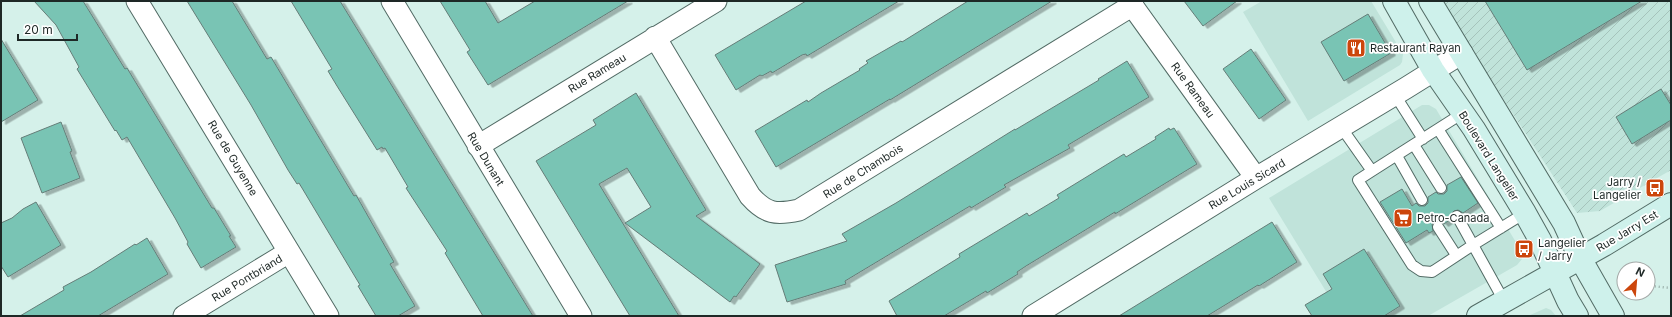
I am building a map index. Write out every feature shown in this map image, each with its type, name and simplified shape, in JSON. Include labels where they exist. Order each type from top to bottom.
[{"type":"main road","name":"Boulevard Langelier","points":[[1394,1],[1433,70],[1474,129],[1525,214],[1540,240],[1577,316]]},
{"type":"main road","points":[[1430,1],[1564,223],[1580,258],[1613,316]]},
{"type":"main road","name":"Rue Jarry Est","points":[[1478,316],[1555,273],[1671,204]]},
{"type":"street","name":"Rue de Guyenne","points":[[137,1],[328,316]]},
{"type":"street","name":"Rue Dunant","points":[[392,1],[581,316]]},
{"type":"street","name":"Rue Rameau","points":[[478,146],[716,1]]},
{"type":"street","name":"Rue Rameau","points":[[1131,3],[1256,178]]},
{"type":"street","name":"Rue de Chambois","points":[[655,37],[750,196],[759,206],[771,213],[785,213],[799,210],[1131,3]]},
{"type":"street","name":"Rue Louis Sicard","points":[[1033,316],[1462,53]]},
{"type":"street","name":"Rue Pontbriand","points":[[184,316],[289,252]]},
{"type":"lane","points":[[1394,95],[1423,138]]},
{"type":"lane","points":[[1463,113],[1358,180],[1412,265],[1422,271],[1432,272],[1456,255],[1525,214]]},
{"type":"lane","points":[[1341,127],[1372,171]]},
{"type":"lane","points":[[1438,129],[1501,228]]},
{"type":"lane","points":[[1414,145],[1441,188]]},
{"type":"lane","points":[[1396,156],[1422,200]]},
{"type":"lane","points":[[1457,216],[1504,301]]},
{"type":"lane","points":[[1438,228],[1456,255]]},
{"type":"path","points":[[1656,286],[1671,288]]},
{"type":"shaded area","points":[[1262,1],[1371,1],[1403,54],[1402,62],[1400,65],[1308,121],[1243,12]]},
{"type":"shaded area","points":[[1440,1],[1671,1],[1671,170],[1600,211],[1577,213]]},
{"type":"shaded area","points":[[1422,105],[1429,105],[1436,109],[1523,254],[1522,259],[1517,265],[1428,316],[1341,316],[1269,198]]},
{"type":"shaded area","points":[[1546,308],[1551,310],[1556,316],[1528,316]]},
{"type":"building","points":[[34,1],[83,1],[125,69],[127,68],[212,208],[214,208],[236,247],[201,268],[187,244],[188,242],[175,218],[127,137],[122,140],[116,130],[115,131],[77,69],[79,67],[56,25]]},
{"type":"building","points":[[187,1],[232,1],[267,59],[271,57],[354,196],[356,195],[394,262],[390,264],[415,306],[398,316],[376,316],[358,286],[360,285],[299,183],[297,184],[288,170],[251,105]]},
{"type":"building","points":[[291,1],[340,1],[533,316],[483,316],[445,253],[447,251],[406,188],[408,187],[385,148],[383,149],[382,147],[377,150],[337,86],[328,71],[332,69]]},
{"type":"building","points":[[440,1],[485,1],[498,23],[535,1],[628,1],[488,85],[467,52],[470,50]]},
{"type":"building","points":[[806,1],[899,1],[807,56],[806,54],[802,55],[772,73],[771,71],[762,76],[760,75],[736,90],[715,55]]},
{"type":"building","points":[[968,1],[1052,1],[890,100],[776,167],[755,131],[807,100],[808,102],[860,70],[859,69],[868,63],[866,61],[901,41],[902,42]]},
{"type":"building","points":[[1184,1],[1237,1],[1203,26]]},
{"type":"building","points":[[1485,1],[1642,1],[1527,70]]},
{"type":"building","name":"Restaurant Rayan","points":[[1368,14],[1391,53],[1344,81],[1321,42]]},
{"type":"building","points":[[1,39],[38,100],[1,122]]},
{"type":"building","points":[[1251,49],[1286,100],[1259,119],[1223,69]]},
{"type":"building","points":[[1127,61],[1149,97],[1068,145],[1070,148],[1004,185],[1006,187],[971,208],[970,206],[845,281],[846,284],[787,302],[775,265],[847,241],[842,234],[1099,80],[1098,79]]},
{"type":"building","points":[[1661,89],[1671,105],[1671,120],[1632,144],[1616,117]]},
{"type":"building","points":[[636,93],[706,210],[696,216],[760,264],[736,297],[734,296],[730,302],[625,223],[651,207],[627,168],[599,184],[679,316],[630,316],[536,161],[596,125],[593,120]]},
{"type":"building","points":[[61,122],[80,178],[42,193],[21,138]]},
{"type":"building","points":[[1169,128],[1170,130],[1174,128],[1197,164],[1026,266],[1017,272],[1018,274],[987,293],[986,291],[944,316],[897,316],[889,301],[960,257],[959,254],[1027,213],[1029,216],[1059,198],[1057,195],[1124,154],[1126,157],[1156,139],[1155,137]]},
{"type":"building","points":[[1461,177],[1478,203],[1463,213],[1458,210],[1454,211],[1451,215],[1451,219],[1444,224],[1441,221],[1435,221],[1432,224],[1433,231],[1429,233],[1427,230],[1406,243],[1380,202],[1402,189],[1412,206],[1416,203],[1419,206],[1425,206],[1428,203],[1428,197],[1436,192],[1438,194],[1444,194],[1447,191],[1447,185]]},
{"type":"building","points":[[36,202],[61,245],[8,277],[1,266],[1,223],[12,218],[23,209]]},
{"type":"building","points":[[1272,222],[1297,262],[1259,286],[1258,285],[1207,316],[1119,316]]},
{"type":"building","points":[[147,238],[168,274],[98,316],[20,316],[64,290],[63,287]]},
{"type":"building","points":[[1364,249],[1400,306],[1384,316],[1312,316],[1305,305],[1332,289],[1323,274]]},
{"type":"place","name":"Restaurant Rayan","points":[[1356,48]]},
{"type":"place","name":"Jarry / Langelier","points":[[1655,188]]},
{"type":"place","name":"Petro-Canada","points":[[1403,218]]},
{"type":"place","name":"Langelier / Jarry","points":[[1524,249]]}]
